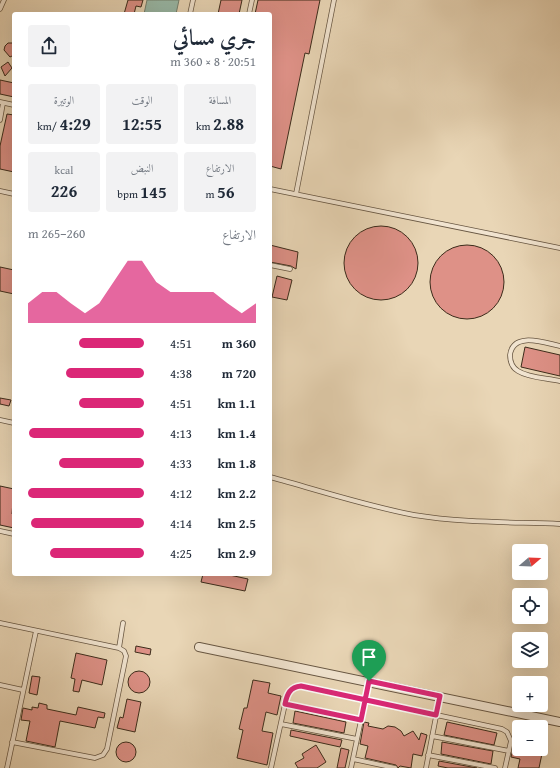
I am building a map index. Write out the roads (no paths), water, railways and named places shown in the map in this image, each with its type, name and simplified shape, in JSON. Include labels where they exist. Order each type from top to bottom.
[{"type":"street","points":[[199,647],[369,681],[560,722]]},
{"type":"lane","points":[[0,9],[4,0]]},
{"type":"lane","points":[[190,12],[193,0]]},
{"type":"lane","points":[[249,12],[252,0]]},
{"type":"lane","points":[[296,194],[334,0]]},
{"type":"lane","points":[[0,120],[2,103],[12,105]]},
{"type":"lane","points":[[272,189],[560,248]]},
{"type":"lane","points":[[0,191],[12,194]]},
{"type":"lane","points":[[272,265],[290,269]]},
{"type":"lane","points":[[560,346],[525,340],[515,345],[510,354],[512,365],[520,372],[560,381]]},
{"type":"lane","points":[[0,420],[12,423]]},
{"type":"lane","points":[[272,478],[381,508],[416,515],[469,520],[560,524]]},
{"type":"lane","points":[[0,531],[12,534]]},
{"type":"lane","points":[[0,623],[119,648],[124,651],[126,659],[107,749],[103,756],[95,758],[12,742]]},
{"type":"lane","points":[[119,648],[123,623]]},
{"type":"lane","points":[[7,768],[36,631]]},
{"type":"lane","points":[[351,768],[369,681]]},
{"type":"lane","points":[[0,685],[23,690]]},
{"type":"lane","points":[[271,768],[285,704],[290,690],[301,686],[502,729],[510,736],[505,768]]},
{"type":"lane","points":[[426,768],[440,696]]},
{"type":"lane","points":[[285,704],[361,720]]},
{"type":"lane","points":[[281,724],[357,739]]},
{"type":"lane","points":[[432,736],[508,751]]},
{"type":"lane","points":[[428,755],[495,768]]},
{"type":"lane","points":[[353,759],[395,768]]}]
